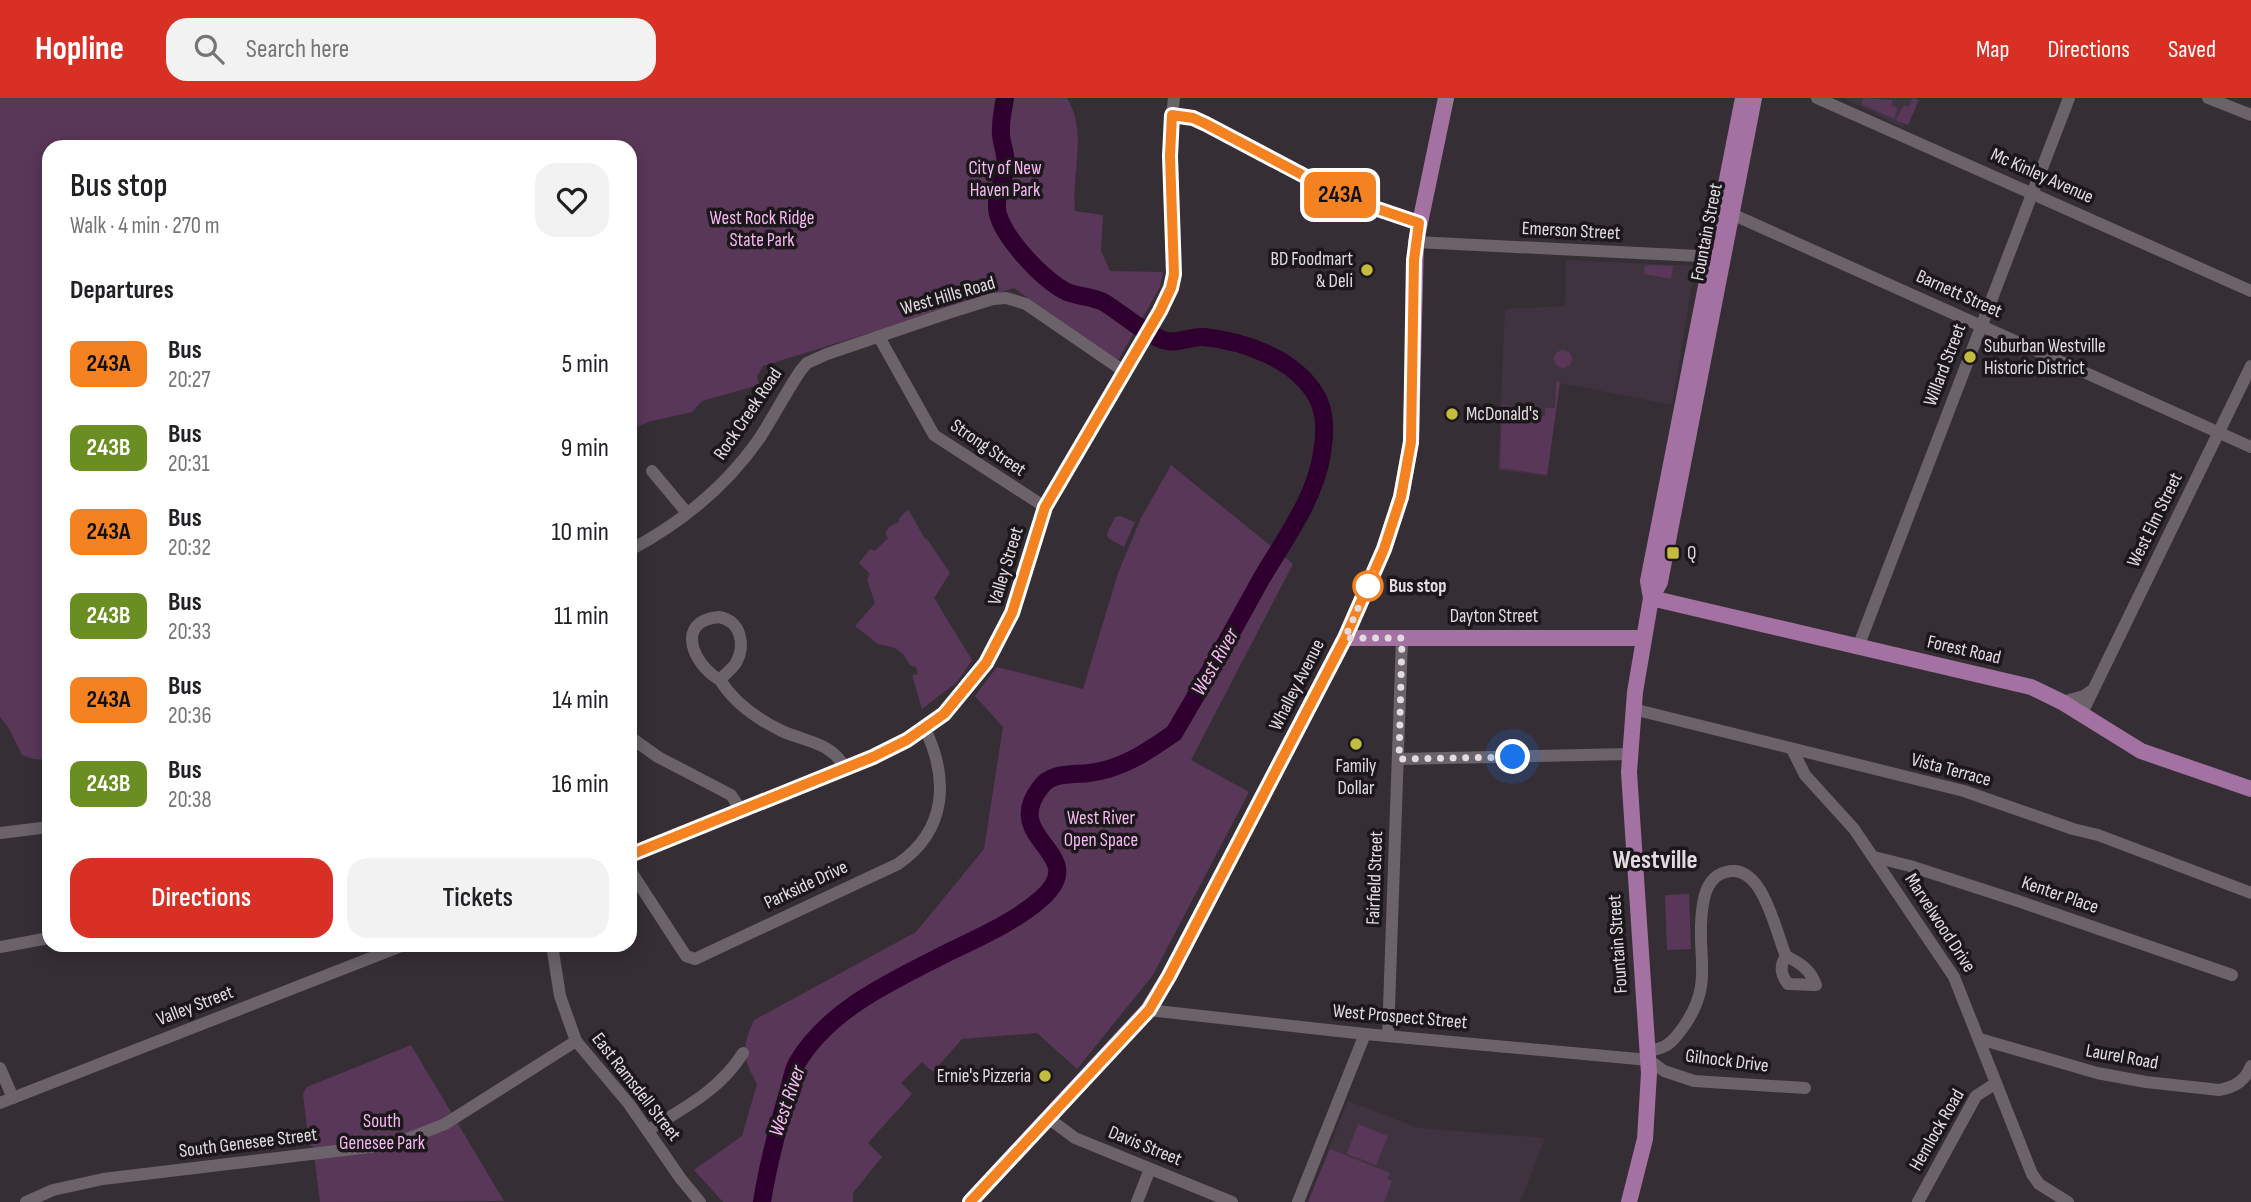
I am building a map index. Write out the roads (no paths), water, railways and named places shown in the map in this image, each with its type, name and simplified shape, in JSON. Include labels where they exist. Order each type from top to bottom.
[{"type":"main road","name":"Whalley Avenue","points":[[970,1202],[1149,1010],[1345,638],[1384,549],[1401,497],[1409,461],[1414,383],[1416,242],[1446,98]]},
{"type":"main road","name":"Fountain Street","points":[[1629,1202],[1645,1139],[1648,1055],[1629,797],[1633,709],[1651,598],[1660,582],[1671,495],[1718,257],[1743,98]]},
{"type":"main road","name":"Fountain Street","points":[[1726,212],[1754,98]]},
{"type":"main road","name":"Forest Road","points":[[1651,598],[2042,691],[2141,751],[2251,789]]},
{"type":"main road","name":"Dayton Street","points":[[1345,638],[1643,638]]},
{"type":"street","name":"Valley Street","points":[[637,852],[893,748],[944,714],[986,663],[1005,630],[1020,591],[1045,507],[1171,288],[1174,274],[1170,156],[1174,98]]},
{"type":"street","name":"Mc Kinley Avenue","points":[[1817,98],[2251,291]]},
{"type":"street","name":"Willard Street","points":[[1858,647],[2069,98]]},
{"type":"street","points":[[2208,98],[2229,102],[2251,115]]},
{"type":"street","points":[[1172,115],[1193,118],[1206,124],[1348,199],[1419,223]]},
{"type":"street","name":"Barnett Street","points":[[1726,212],[2251,447]]},
{"type":"street","name":"Emerson Street","points":[[1416,242],[1718,257]]},
{"type":"street","name":"West Hills Road","points":[[807,363],[993,299],[1006,298],[1026,304],[1125,372]]},
{"type":"street","name":"Strong Street","points":[[879,337],[934,435],[1045,507]]},
{"type":"street","name":"Rock Creek Road","points":[[637,546],[663,531],[725,480],[744,459],[807,363]]},
{"type":"street","name":"West Elm Street","points":[[2081,715],[2251,366]]},
{"type":"street","points":[[652,471],[687,513]]},
{"type":"street","points":[[720,680],[737,661],[740,636],[736,626],[728,619],[708,618],[693,631],[692,649],[700,664],[720,680],[745,709],[781,730],[833,751],[840,757],[845,769]]},
{"type":"street","name":"Fairfield Street","points":[[1388,1036],[1402,638]]},
{"type":"street","points":[[2062,702],[2084,696],[2091,691]]},
{"type":"street","name":"Vista Terrace","points":[[1633,709],[1964,791],[2098,835],[2251,894]]},
{"type":"street","name":"Parkside Drive","points":[[637,881],[685,956],[695,959],[898,864],[922,843],[931,829],[939,805],[937,767],[925,729]]},
{"type":"street","points":[[637,742],[658,757],[731,795],[741,810]]},
{"type":"street","name":"Marvelwood Drive","points":[[1792,749],[1805,775],[1854,829],[1954,977],[2032,1174],[2039,1184],[2068,1202]]},
{"type":"street","points":[[1399,759],[1630,754]]},
{"type":"street","points":[[0,833],[42,828]]},
{"type":"street","name":"Kenter Place","points":[[1874,857],[2018,901],[2232,975]]},
{"type":"street","points":[[1648,1055],[1663,1049],[1675,1039],[1700,999],[1703,967],[1702,906],[1708,884],[1717,875],[1740,871],[1751,877],[1763,895],[1786,956]]},
{"type":"street","points":[[0,947],[42,939]]},
{"type":"street","name":"Valley Street","points":[[0,1103],[386,952]]},
{"type":"street","name":"East Ramsdell Street","points":[[553,952],[560,996],[576,1041],[616,1088],[700,1202]]},
{"type":"street","name":"West Prospect Street","points":[[1149,1010],[1364,1034],[1648,1055]]},
{"type":"street","points":[[1298,1202],[1364,1034]]},
{"type":"street","name":"Laurel Road","points":[[1980,1039],[2096,1073],[2219,1090],[2241,1082],[2251,1066]]},
{"type":"street","name":"South Genesee Street","points":[[26,1202],[53,1190],[103,1180],[394,1144],[445,1125],[576,1041]]},
{"type":"street","points":[[648,1130],[706,1096],[732,1071],[743,1054]]},
{"type":"street","name":"Gilnock Drive","points":[[1648,1055],[1664,1071],[1694,1080],[1805,1088]]},
{"type":"street","points":[[0,1068],[13,1098]]},
{"type":"street","name":"Hemlock Road","points":[[1918,1202],[1976,1096],[1996,1083]]},
{"type":"street","name":"Davis Street","points":[[1048,1118],[1075,1138],[1232,1202]]},
{"type":"street","points":[[1137,1202],[1150,1169]]},
{"type":"waterway","name":"West River","points":[[762,1202],[773,1147],[794,1070],[810,1044],[826,1027],[863,998],[983,936],[1042,898],[1055,882],[1057,869],[1053,857],[1030,821],[1031,806],[1040,788],[1050,779],[1062,775],[1101,771],[1123,764],[1174,733],[1297,520],[1313,487],[1322,453],[1324,425],[1317,397],[1308,384],[1283,362],[1252,348],[1219,339],[1204,337],[1174,342],[1155,337],[1105,303],[1065,291],[1055,285],[1022,254],[1004,229],[997,207],[1006,166],[1001,130],[1005,98]]},
{"type":"place","name":"BD Foodmart & Deli","points":[[1367,270]]},
{"type":"place","name":"Suburban Westville Historic District","points":[[1970,357]]},
{"type":"place","name":"McDonald's","points":[[1452,414]]},
{"type":"place","name":"Q","points":[[1673,553]]},
{"type":"place","name":"Bus stop","points":[[1368,586]]},
{"type":"place","name":"Family Dollar","points":[[1356,744]]},
{"type":"place","name":"Ernie's Pizzeria","points":[[1045,1076]]},
{"type":"district","name":"Westville","points":[[1655,860]]},
{"type":"park label","name":"City of New Haven Park","points":[[1005,179]]},
{"type":"park label","name":"West Rock Ridge State Park","points":[[762,229]]},
{"type":"park label","name":"West River Open Space","points":[[1101,829]]},
{"type":"park label","name":"South Genesee Park","points":[[382,1132]]}]
